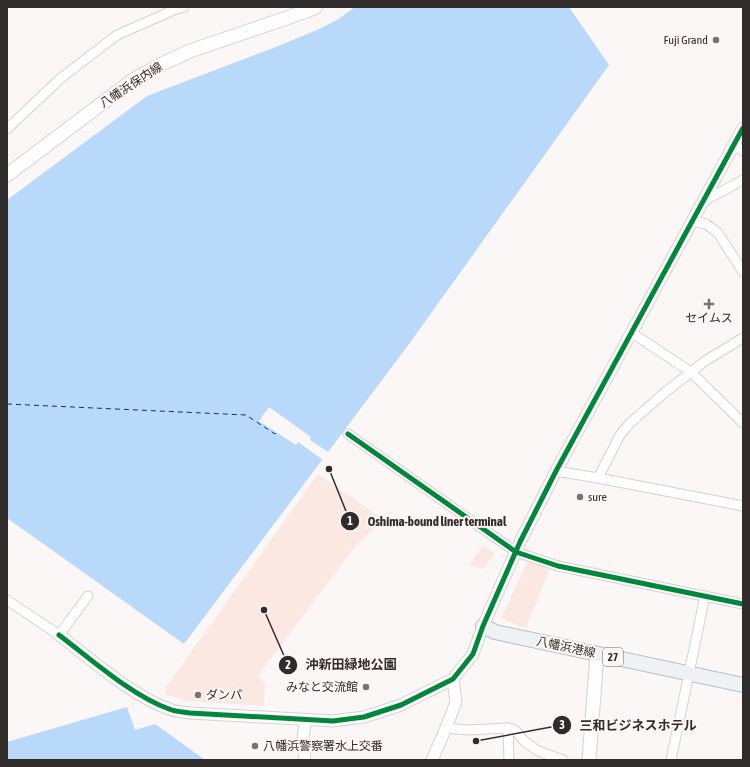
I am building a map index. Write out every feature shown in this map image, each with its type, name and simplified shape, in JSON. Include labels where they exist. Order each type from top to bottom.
[{"type":"main road","name":"八幡浜保内線","points":[[7,175],[134,80],[162,64],[190,51],[316,7]]},
{"type":"main road","name":"八幡浜港線","points":[[483,626],[495,632],[743,685]]},
{"type":"main road","points":[[589,760],[597,654]]},
{"type":"street","points":[[7,129],[61,78],[117,35],[184,7]]},
{"type":"street","points":[[7,600],[59,635],[127,686],[153,702],[171,710],[190,713],[333,721],[364,717],[401,705],[453,679],[473,654],[483,626],[516,552],[556,471],[743,128]]},
{"type":"street","points":[[732,147],[743,150]]},
{"type":"street","points":[[704,200],[743,180]]},
{"type":"street","points":[[693,221],[706,224],[718,233],[743,272]]},
{"type":"street","points":[[632,332],[691,372],[743,422]]},
{"type":"street","points":[[598,478],[620,434],[629,424],[663,394],[705,361],[743,338]]},
{"type":"street","points":[[348,434],[516,552],[558,566],[743,604]]},
{"type":"street","points":[[556,471],[742,504]]},
{"type":"street","points":[[59,635],[88,596]]},
{"type":"street","points":[[671,760],[704,596]]},
{"type":"street","points":[[432,760],[456,702],[453,679]]},
{"type":"street","points":[[305,760],[303,737],[306,720]]},
{"type":"street","points":[[446,728],[468,730],[508,728],[515,730],[524,741],[538,751],[563,760]]},
{"type":"street","points":[[508,728],[509,760]]},
{"type":"shaded area","points":[[318,474],[380,517],[376,527],[357,544],[258,676],[265,684],[264,706],[188,701],[165,694],[166,687]]},
{"type":"shaded area","points":[[483,545],[495,554],[483,569],[469,565]]},
{"type":"shaded area","points":[[527,562],[550,569],[526,628],[501,619]]},
{"type":"water","points":[[355,7],[569,7],[609,65],[409,344],[184,644],[7,518],[7,200],[147,96],[317,30],[337,20]]},
{"type":"water","points":[[127,707],[135,730],[155,724],[205,760],[7,760],[7,742]]},
{"type":"pier","points":[[269,407],[311,437],[310,440],[328,452],[323,460],[298,442],[296,445],[259,421]]},
{"type":"ferry route","points":[[7,404],[246,415],[275,434],[276,432]]},
{"type":"cycle path","points":[[59,635],[112,676],[141,695],[172,710],[190,713],[333,721],[364,717],[401,705],[453,679],[473,654],[483,626],[520,542],[556,471],[743,128]]},
{"type":"cycle path","points":[[348,434],[516,552],[558,566],[743,604]]},
{"type":"place","name":"Fuji Grand","points":[[716,40]]},
{"type":"place","name":"セイムス","points":[[709,304]]},
{"type":"place","name":"Oshima-bound liner terminal","points":[[329,469]]},
{"type":"place","name":"sure","points":[[580,497]]},
{"type":"place","name":"沖新田緑地公園","points":[[264,610]]},
{"type":"place","name":"みなと交流館","points":[[366,687]]},
{"type":"place","name":"ダンパ","points":[[198,695]]},
{"type":"place","name":"三和ビジネスホテル","points":[[476,741]]},
{"type":"place","name":"八幡浜警察署水上交番","points":[[255,746]]}]
